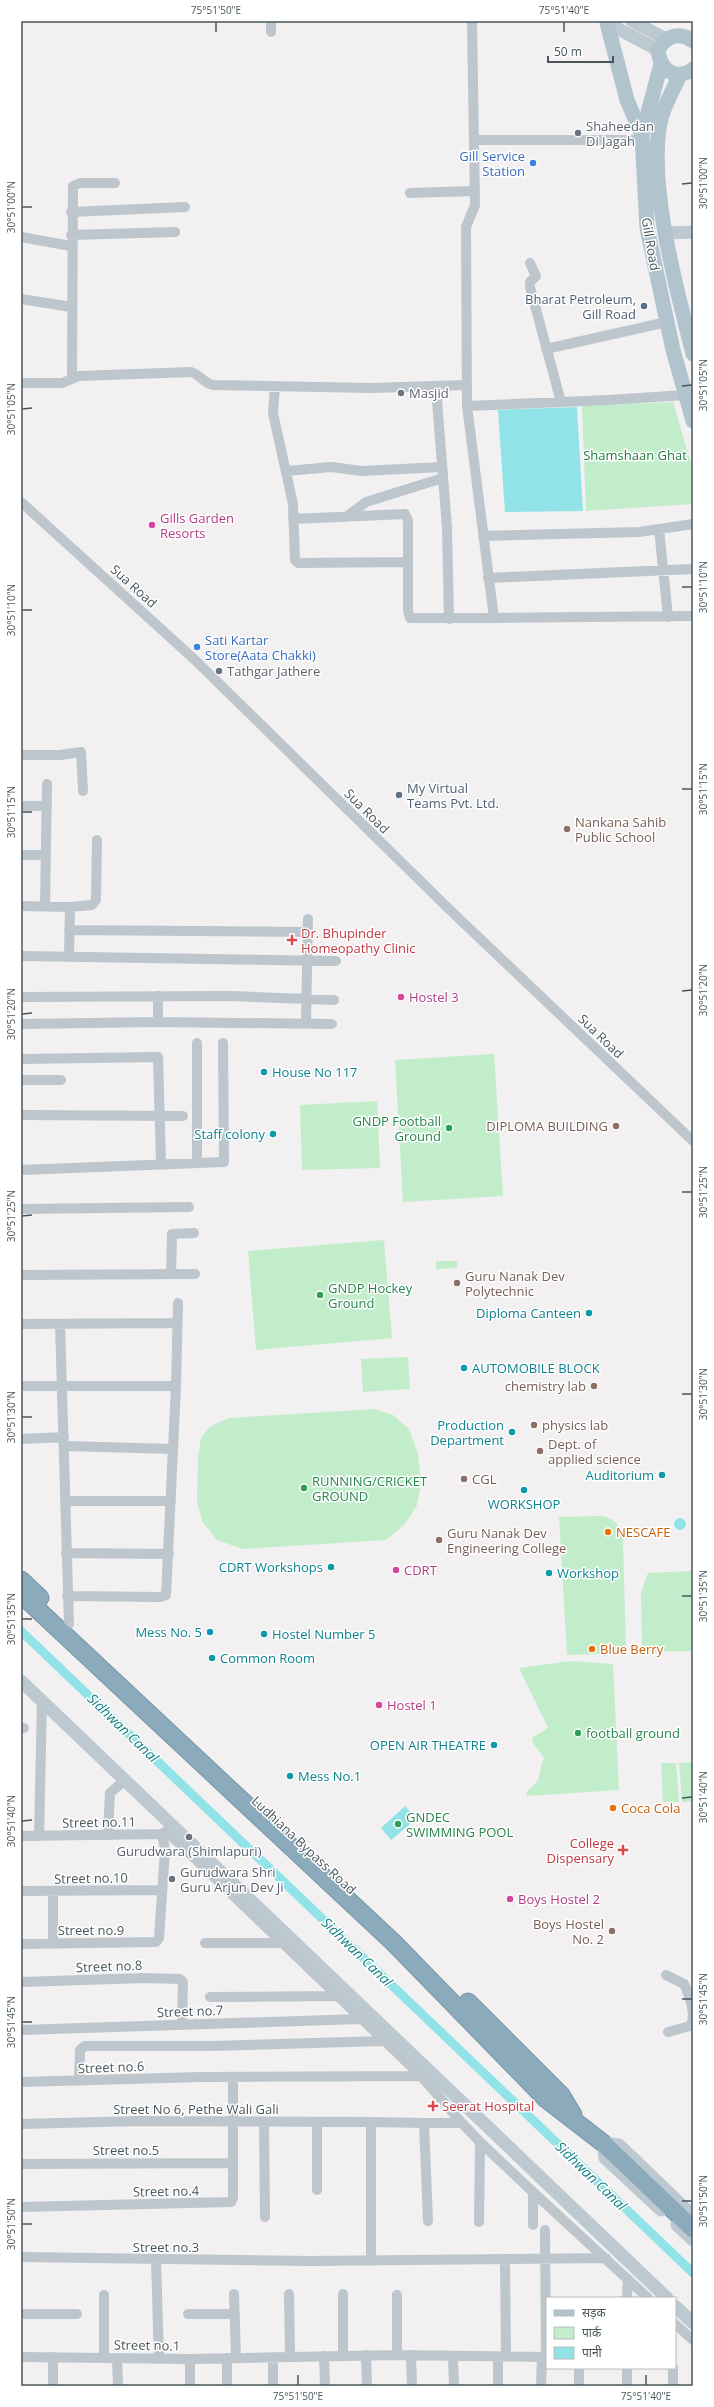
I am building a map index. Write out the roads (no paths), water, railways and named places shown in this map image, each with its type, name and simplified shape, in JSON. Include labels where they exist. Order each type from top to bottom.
[{"type":"highway","name":"Ludhiana Bypass Road","points":[[21,1580],[69,1624],[212,1762],[314,1853],[401,1936],[561,2095],[577,2121]]},
{"type":"highway","name":"Ludhiana Bypass Road","points":[[21,1594],[394,1943],[546,2099],[577,2121],[603,2143],[693,2229]]},
{"type":"main road","points":[[606,22],[627,100],[642,137]]},
{"type":"main road","points":[[687,72],[673,74],[662,51],[678,35],[690,35]]},
{"type":"main road","name":"Gill Road","points":[[662,51],[642,137],[646,228],[667,322],[693,421]]},
{"type":"main road","name":"Gill Road","points":[[687,72],[660,122],[658,144],[659,184],[666,233],[676,289],[693,354]]},
{"type":"street","points":[[271,21],[271,32]]},
{"type":"street","points":[[472,21],[475,205],[466,227],[467,406],[494,618]]},
{"type":"street","points":[[632,21],[662,51]]},
{"type":"street","points":[[606,22],[662,51]]},
{"type":"street","points":[[474,140],[642,137]]},
{"type":"street","points":[[72,377],[71,235],[73,186],[80,183],[114,183]]},
{"type":"street","points":[[410,193],[475,191]]},
{"type":"street","points":[[72,212],[185,207]]},
{"type":"street","points":[[71,235],[175,232]]},
{"type":"street","points":[[666,233],[693,232]]},
{"type":"street","points":[[21,237],[71,246]]},
{"type":"street","points":[[530,263],[536,276],[530,282],[530,287],[561,402]]},
{"type":"street","points":[[21,299],[71,307]]},
{"type":"street","points":[[546,349],[667,322]]},
{"type":"street","points":[[21,383],[62,383],[72,377],[191,372],[199,375],[203,382],[213,385],[371,388],[467,385]]},
{"type":"street","points":[[275,386],[273,414],[279,448],[287,471],[293,519],[293,549],[295,560],[298,562],[407,562]]},
{"type":"street","points":[[436,387],[448,536],[449,619]]},
{"type":"street","points":[[467,406],[685,395]]},
{"type":"street","points":[[287,471],[331,467],[362,470],[442,467]]},
{"type":"street","points":[[346,517],[366,502],[443,478]]},
{"type":"street","name":"Sua Road","points":[[21,502],[194,658],[450,910],[693,1141]]},
{"type":"street","points":[[293,519],[405,514],[408,520],[407,562],[408,610],[410,618],[449,619],[693,616]]},
{"type":"street","points":[[483,536],[629,533],[693,524]]},
{"type":"street","points":[[659,529],[668,617]]},
{"type":"street","points":[[488,578],[693,569]]},
{"type":"street","points":[[21,755],[60,755],[81,752],[83,791]]},
{"type":"street","points":[[45,906],[47,784]]},
{"type":"street","points":[[21,806],[47,806]]},
{"type":"street","points":[[21,906],[70,907],[92,905],[96,900],[97,840]]},
{"type":"street","points":[[21,855],[46,855]]},
{"type":"street","points":[[69,956],[70,907]]},
{"type":"street","points":[[306,1022],[308,919]]},
{"type":"street","points":[[69,930],[308,932]]},
{"type":"street","points":[[21,956],[336,961]]},
{"type":"street","points":[[158,996],[158,1022]]},
{"type":"street","points":[[21,997],[158,996],[334,1000]]},
{"type":"street","points":[[21,1024],[158,1022],[306,1022],[332,1024]]},
{"type":"street","points":[[197,1043],[197,1163]]},
{"type":"street","points":[[21,1170],[224,1162],[223,1043]]},
{"type":"street","points":[[21,1059],[158,1057],[161,1164]]},
{"type":"street","points":[[21,1080],[61,1080]]},
{"type":"street","points":[[21,1115],[183,1116]]},
{"type":"street","points":[[21,1209],[189,1207]]},
{"type":"street","points":[[171,1274],[172,1234],[194,1233]]},
{"type":"street","points":[[21,1275],[196,1274]]},
{"type":"street","points":[[67,1596],[163,1597],[167,1591],[178,1303]]},
{"type":"street","points":[[21,1324],[177,1323]]},
{"type":"street","points":[[60,1324],[69,1624]]},
{"type":"street","points":[[21,1386],[61,1384],[176,1386]]},
{"type":"street","points":[[21,1439],[173,1448]]},
{"type":"street","points":[[65,1501],[171,1501]]},
{"type":"street","points":[[66,1553],[169,1554]]},
{"type":"street","points":[[21,1681],[126,1780],[167,1830],[281,1943],[421,2076],[480,2142],[647,2297]]},
{"type":"street","points":[[39,1836],[42,1701]]},
{"type":"street","points":[[108,1835],[110,1792],[126,1780]]},
{"type":"street","points":[[162,1890],[167,1830]]},
{"type":"street","points":[[167,1830],[666,2297]]},
{"type":"street","name":"Street no.11","points":[[21,1836],[108,1835],[167,1830]]},
{"type":"street","name":"Street no.10","points":[[21,1891],[162,1890]]},
{"type":"street","name":"Street no.9","points":[[21,1944],[153,1943],[158,1938],[162,1890]]},
{"type":"street","points":[[53,1891],[53,1943]]},
{"type":"street","points":[[205,1943],[281,1943]]},
{"type":"street","points":[[666,1975],[684,1984],[689,1996],[692,2017],[690,2026],[668,2032]]},
{"type":"street","name":"Street no.8","points":[[21,1982],[145,1978],[180,1979],[183,1982],[182,2024]]},
{"type":"street","points":[[210,1997],[336,1996]]},
{"type":"street","name":"Street no.7","points":[[21,2030],[360,2019]]},
{"type":"street","points":[[79,2081],[80,2050],[85,2046],[211,2046],[383,2040]]},
{"type":"street","name":"Street no.6","points":[[21,2082],[233,2076],[421,2076]]},
{"type":"street","name":"Street no.4","points":[[21,2208],[228,2204],[233,2198],[233,2076]]},
{"type":"street","name":"Street No 6, Pethe Wali Gali","points":[[21,2124],[139,2121],[462,2123]]},
{"type":"street","points":[[264,2122],[265,2217]]},
{"type":"street","points":[[371,2122],[371,2259]]},
{"type":"street","points":[[317,2123],[317,2190]]},
{"type":"street","points":[[424,2123],[428,2221]]},
{"type":"street","points":[[480,2142],[480,2222]]},
{"type":"street","points":[[693,2216],[619,2145],[603,2143],[605,2158],[693,2240]]},
{"type":"street","name":"Street no.5","points":[[21,2164],[232,2163]]},
{"type":"street","points":[[533,2192],[533,2224]]},
{"type":"street","points":[[541,2386],[545,2357],[545,2230]]},
{"type":"street","name":"Street no.3","points":[[21,2257],[310,2261],[371,2259],[546,2260],[606,2258]]},
{"type":"street","points":[[156,2260],[159,2359]]},
{"type":"street","points":[[498,2386],[502,2357],[505,2260]]},
{"type":"street","points":[[627,2297],[628,2279]]},
{"type":"street","points":[[104,2294],[104,2358]]},
{"type":"street","points":[[227,2386],[232,2358],[235,2314],[234,2294]]},
{"type":"street","points":[[288,2294],[290,2357]]},
{"type":"street","points":[[343,2294],[343,2355]]},
{"type":"street","points":[[397,2295],[397,2355]]},
{"type":"street","points":[[676,2307],[693,2323]]},
{"type":"street","points":[[21,2314],[77,2314]]},
{"type":"street","points":[[188,2314],[235,2314]]},
{"type":"street","points":[[676,2325],[693,2340]]},
{"type":"street","name":"Street no.1","points":[[21,2357],[190,2359],[343,2355],[411,2355],[545,2357]]},
{"type":"street","points":[[366,2355],[367,2386]]},
{"type":"street","points":[[411,2355],[412,2386]]},
{"type":"street","points":[[324,2356],[325,2386]]},
{"type":"street","points":[[453,2356],[454,2386]]},
{"type":"street","points":[[53,2357],[53,2386]]},
{"type":"street","points":[[272,2357],[273,2386]]},
{"type":"street","points":[[117,2358],[118,2386]]},
{"type":"street","points":[[190,2359],[190,2386]]},
{"type":"street","points":[[579,2369],[579,2386]]},
{"type":"street","points":[[627,2369],[628,2386]]},
{"type":"street","points":[[673,2369],[673,2386]]},
{"type":"water","points":[[577,407],[583,511],[505,512],[498,410]]},
{"type":"water","points":[[680,1518],[684,1520],[686,1524],[684,1528],[680,1530],[676,1528],[674,1524],[676,1520]]},
{"type":"water","name":"GNDEC SWIMMING POOL","points":[[405,1806],[416,1819],[391,1840],[381,1828]]},
{"type":"waterway","name":"Sidhwan Canal","points":[[21,1631],[693,2273]]},
{"type":"place","name":"Shaheedan Di Jagah","points":[[578,133]]},
{"type":"place","name":"Gill Service Station","points":[[533,163]]},
{"type":"place","name":"Bharat Petroleum, Gill Road","points":[[644,306]]},
{"type":"place","name":"Masjid","points":[[401,393]]},
{"type":"place","name":"Gills Garden Resorts","points":[[152,525]]},
{"type":"place","name":"Sati Kartar Store(Aata Chakki)","points":[[197,647]]},
{"type":"place","name":"Tathgar Jathere","points":[[219,671]]},
{"type":"place","name":"My Virtual Teams Pvt. Ltd.","points":[[399,795]]},
{"type":"place","name":"Nankana Sahib Public School","points":[[567,829]]},
{"type":"place","name":"Dr. Bhupinder Homeopathy Clinic","points":[[292,940]]},
{"type":"place","name":"Hostel 3","points":[[401,997]]},
{"type":"place","name":"House No 117","points":[[264,1072]]},
{"type":"place","name":"DIPLOMA BUILDING","points":[[616,1126]]},
{"type":"place","name":"GNDP Football Ground","points":[[449,1128]]},
{"type":"place","name":"Staff colony","points":[[273,1134]]},
{"type":"place","name":"Guru Nanak Dev Polytechnic","points":[[457,1283]]},
{"type":"place","name":"GNDP Hockey Ground","points":[[320,1295]]},
{"type":"place","name":"Diploma Canteen","points":[[589,1313]]},
{"type":"place","name":"AUTOMOBILE BLOCK","points":[[464,1368]]},
{"type":"place","name":"chemistry lab","points":[[594,1386]]},
{"type":"place","name":"physics lab","points":[[534,1425]]},
{"type":"place","name":"Production Department","points":[[512,1432]]},
{"type":"place","name":"Dept. of applied science","points":[[540,1451]]},
{"type":"place","name":"Auditorium","points":[[662,1475]]},
{"type":"place","name":"CGL","points":[[464,1479]]},
{"type":"place","name":"RUNNING/CRICKET GROUND","points":[[304,1488]]},
{"type":"place","name":"WORKSHOP","points":[[524,1490]]},
{"type":"place","name":"NESCAFE","points":[[608,1532]]},
{"type":"place","name":"Guru Nanak Dev Engineering College","points":[[439,1540]]},
{"type":"place","name":"CDRT Workshops","points":[[331,1567]]},
{"type":"place","name":"CDRT","points":[[396,1570]]},
{"type":"place","name":"Workshop","points":[[549,1573]]},
{"type":"place","name":"Mess No. 5","points":[[210,1632]]},
{"type":"place","name":"Hostel Number 5","points":[[264,1634]]},
{"type":"place","name":"Blue Berry","points":[[592,1649]]},
{"type":"place","name":"Common Room","points":[[212,1658]]},
{"type":"place","name":"Hostel 1","points":[[379,1705]]},
{"type":"place","name":"football ground","points":[[578,1733]]},
{"type":"place","name":"OPEN AIR THEATRE","points":[[494,1745]]},
{"type":"place","name":"Mess No.1","points":[[290,1776]]},
{"type":"place","name":"Coca Cola","points":[[613,1808]]},
{"type":"place","name":"GNDEC SWIMMING POOL","points":[[398,1824]]},
{"type":"place","name":"Gurudwara (Shimlapuri)","points":[[189,1837]]},
{"type":"place","name":"College Dispensary","points":[[623,1850]]},
{"type":"place","name":"Gurudwara Shri Guru Arjun Dev Ji","points":[[172,1879]]},
{"type":"place","name":"Boys Hostel 2","points":[[510,1899]]},
{"type":"place","name":"Boys Hostel No. 2","points":[[612,1931]]},
{"type":"place","name":"Seerat Hospital","points":[[433,2106]]},
{"type":"park label","name":"Shamshaan Ghat","points":[[635,455]]}]
